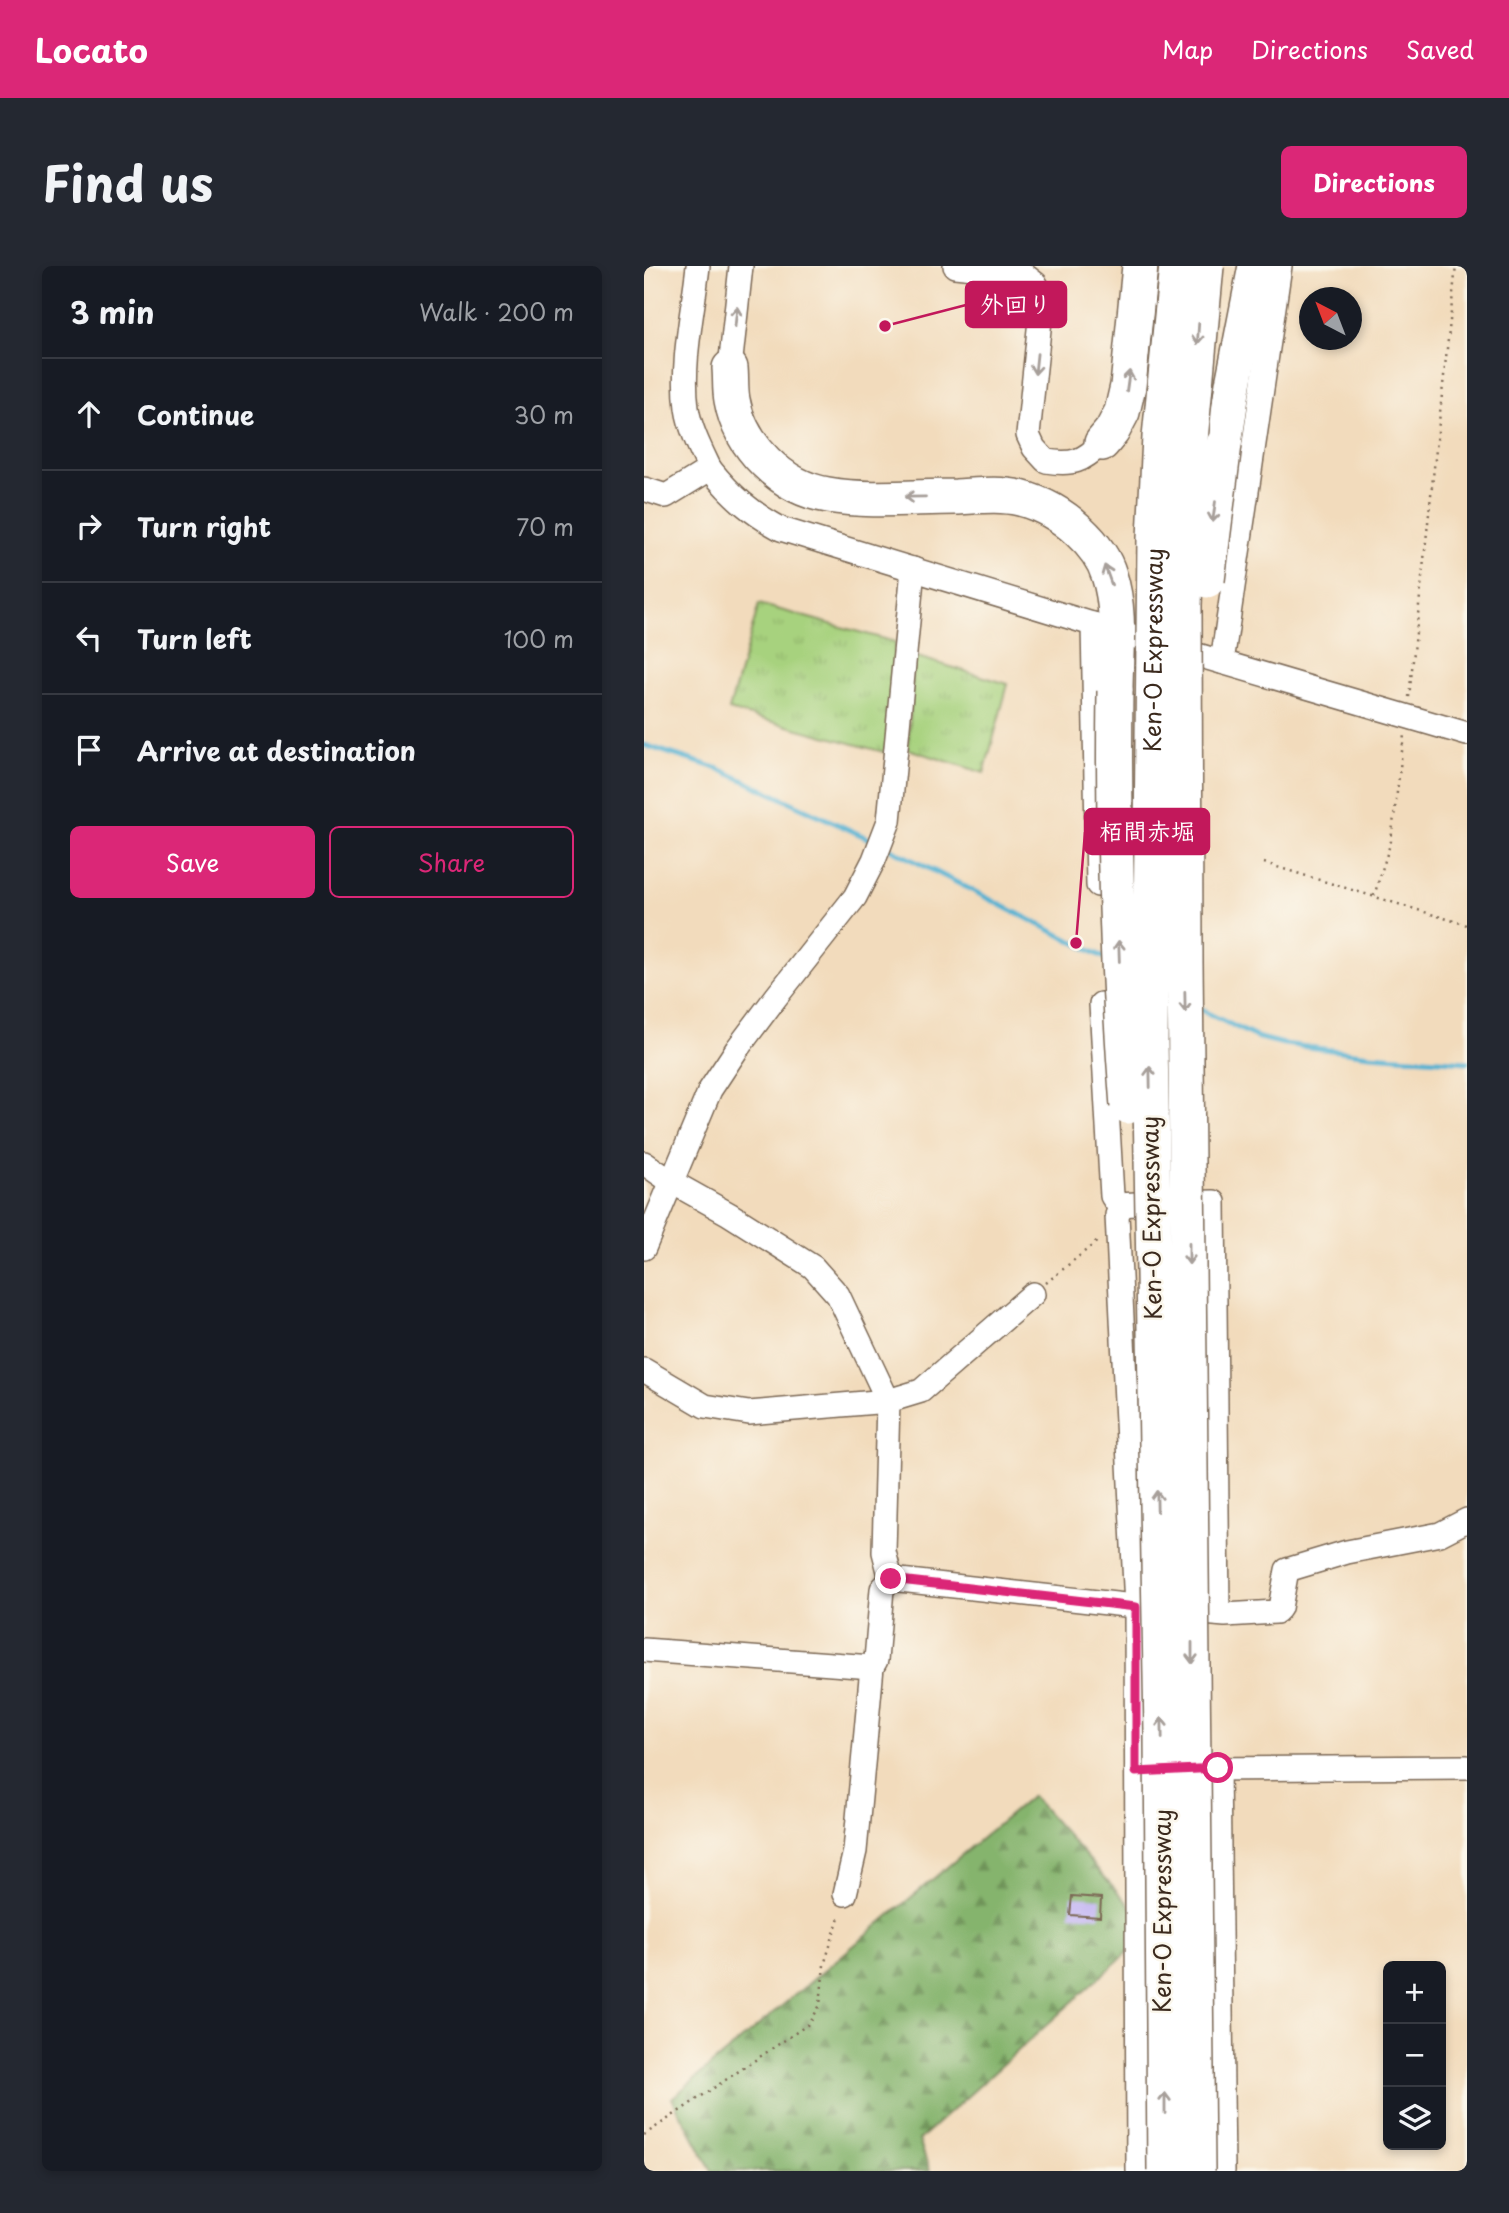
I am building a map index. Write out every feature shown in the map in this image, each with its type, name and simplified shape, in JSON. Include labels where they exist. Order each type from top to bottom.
[{"type":"highway","points":[[1102,443],[1122,412],[1128,386],[1140,266]]},
{"type":"highway","name":"Ken-O Expressway","points":[[1165,2171],[1162,1734],[1150,1042],[1155,538],[1160,437],[1177,266]]},
{"type":"highway","name":"Ken-O Expressway","points":[[1197,2171],[1184,605],[1190,440],[1206,266]]},
{"type":"highway","points":[[1185,963],[1192,866],[1197,683],[1211,535],[1233,384],[1256,266]]},
{"type":"highway","points":[[730,368],[732,400],[738,422],[749,442],[783,477],[804,489],[828,495],[861,497],[990,495],[1017,498],[1042,505],[1066,520],[1092,545],[1109,572],[1116,598],[1114,769],[1121,998],[1128,1102],[1154,1360]]},
{"type":"street","points":[[698,266],[685,381],[687,410],[696,440],[710,469],[731,494],[754,514],[781,529],[1097,625],[1098,885]]},
{"type":"street","points":[[730,368],[741,266]]},
{"type":"street","points":[[955,266],[1022,273],[1036,284],[1042,301],[1028,435],[1034,448],[1046,461],[1064,463],[1077,462],[1089,456],[1102,443]]},
{"type":"street","points":[[1222,662],[1280,266]]},
{"type":"street","points":[[644,489],[666,496],[710,469]]},
{"type":"street","points":[[644,1248],[710,1090],[776,997],[855,897],[874,860],[889,821],[913,569]]},
{"type":"street","points":[[1126,634],[1467,734]]},
{"type":"street","points":[[1101,1004],[1112,1196],[1118,1205],[1214,1202],[1218,1614]]},
{"type":"street","points":[[644,1163],[821,1273],[838,1295],[888,1401],[884,1552],[891,1579]]},
{"type":"street","points":[[1122,1205],[1117,1215],[1136,1607],[1138,2171]]},
{"type":"street","points":[[644,1370],[705,1406],[749,1413],[888,1401],[920,1391],[1033,1294]]},
{"type":"street","points":[[891,1579],[1136,1607],[1218,1614],[1276,1612],[1280,1608],[1287,1570],[1347,1552],[1440,1534],[1467,1520]]},
{"type":"street","points":[[845,1894],[855,1851],[882,1589],[891,1579]]},
{"type":"street","points":[[644,1650],[872,1667]]},
{"type":"street","points":[[1136,1772],[1218,1768],[1467,1767]]},
{"type":"street","points":[[1218,1768],[1223,2171]]},
{"type":"path","points":[[1374,896],[1391,841],[1456,266]]},
{"type":"path","points":[[1264,863],[1467,925]]},
{"type":"path","points":[[1033,1294],[1097,1239],[1118,1237]]},
{"type":"path","points":[[644,2135],[810,2023],[820,2005],[824,1965],[845,1894]]},
{"type":"green space","points":[[759,604],[895,642],[887,753],[729,710]]},
{"type":"green space","points":[[914,656],[1008,684],[984,773],[908,749]]},
{"type":"green space","points":[[1032,1796],[1152,1930],[919,2140],[930,2171],[712,2171],[672,2098]]},
{"type":"building","points":[[1072,1896],[1101,1898],[1100,1917],[1070,1915]]},
{"type":"waterway","points":[[644,745],[719,769],[876,842]]},
{"type":"waterway","points":[[885,846],[1107,959]]},
{"type":"waterway","points":[[1199,1009],[1256,1037],[1284,1044],[1370,1055],[1467,1062]]},
{"type":"place","name":"外回り","points":[[885,326]]},
{"type":"place","name":"栢間赤堀","points":[[1076,943]]},
{"type":"route","points":[[891,1579],[1136,1607],[1136,1772],[1218,1768]]}]
